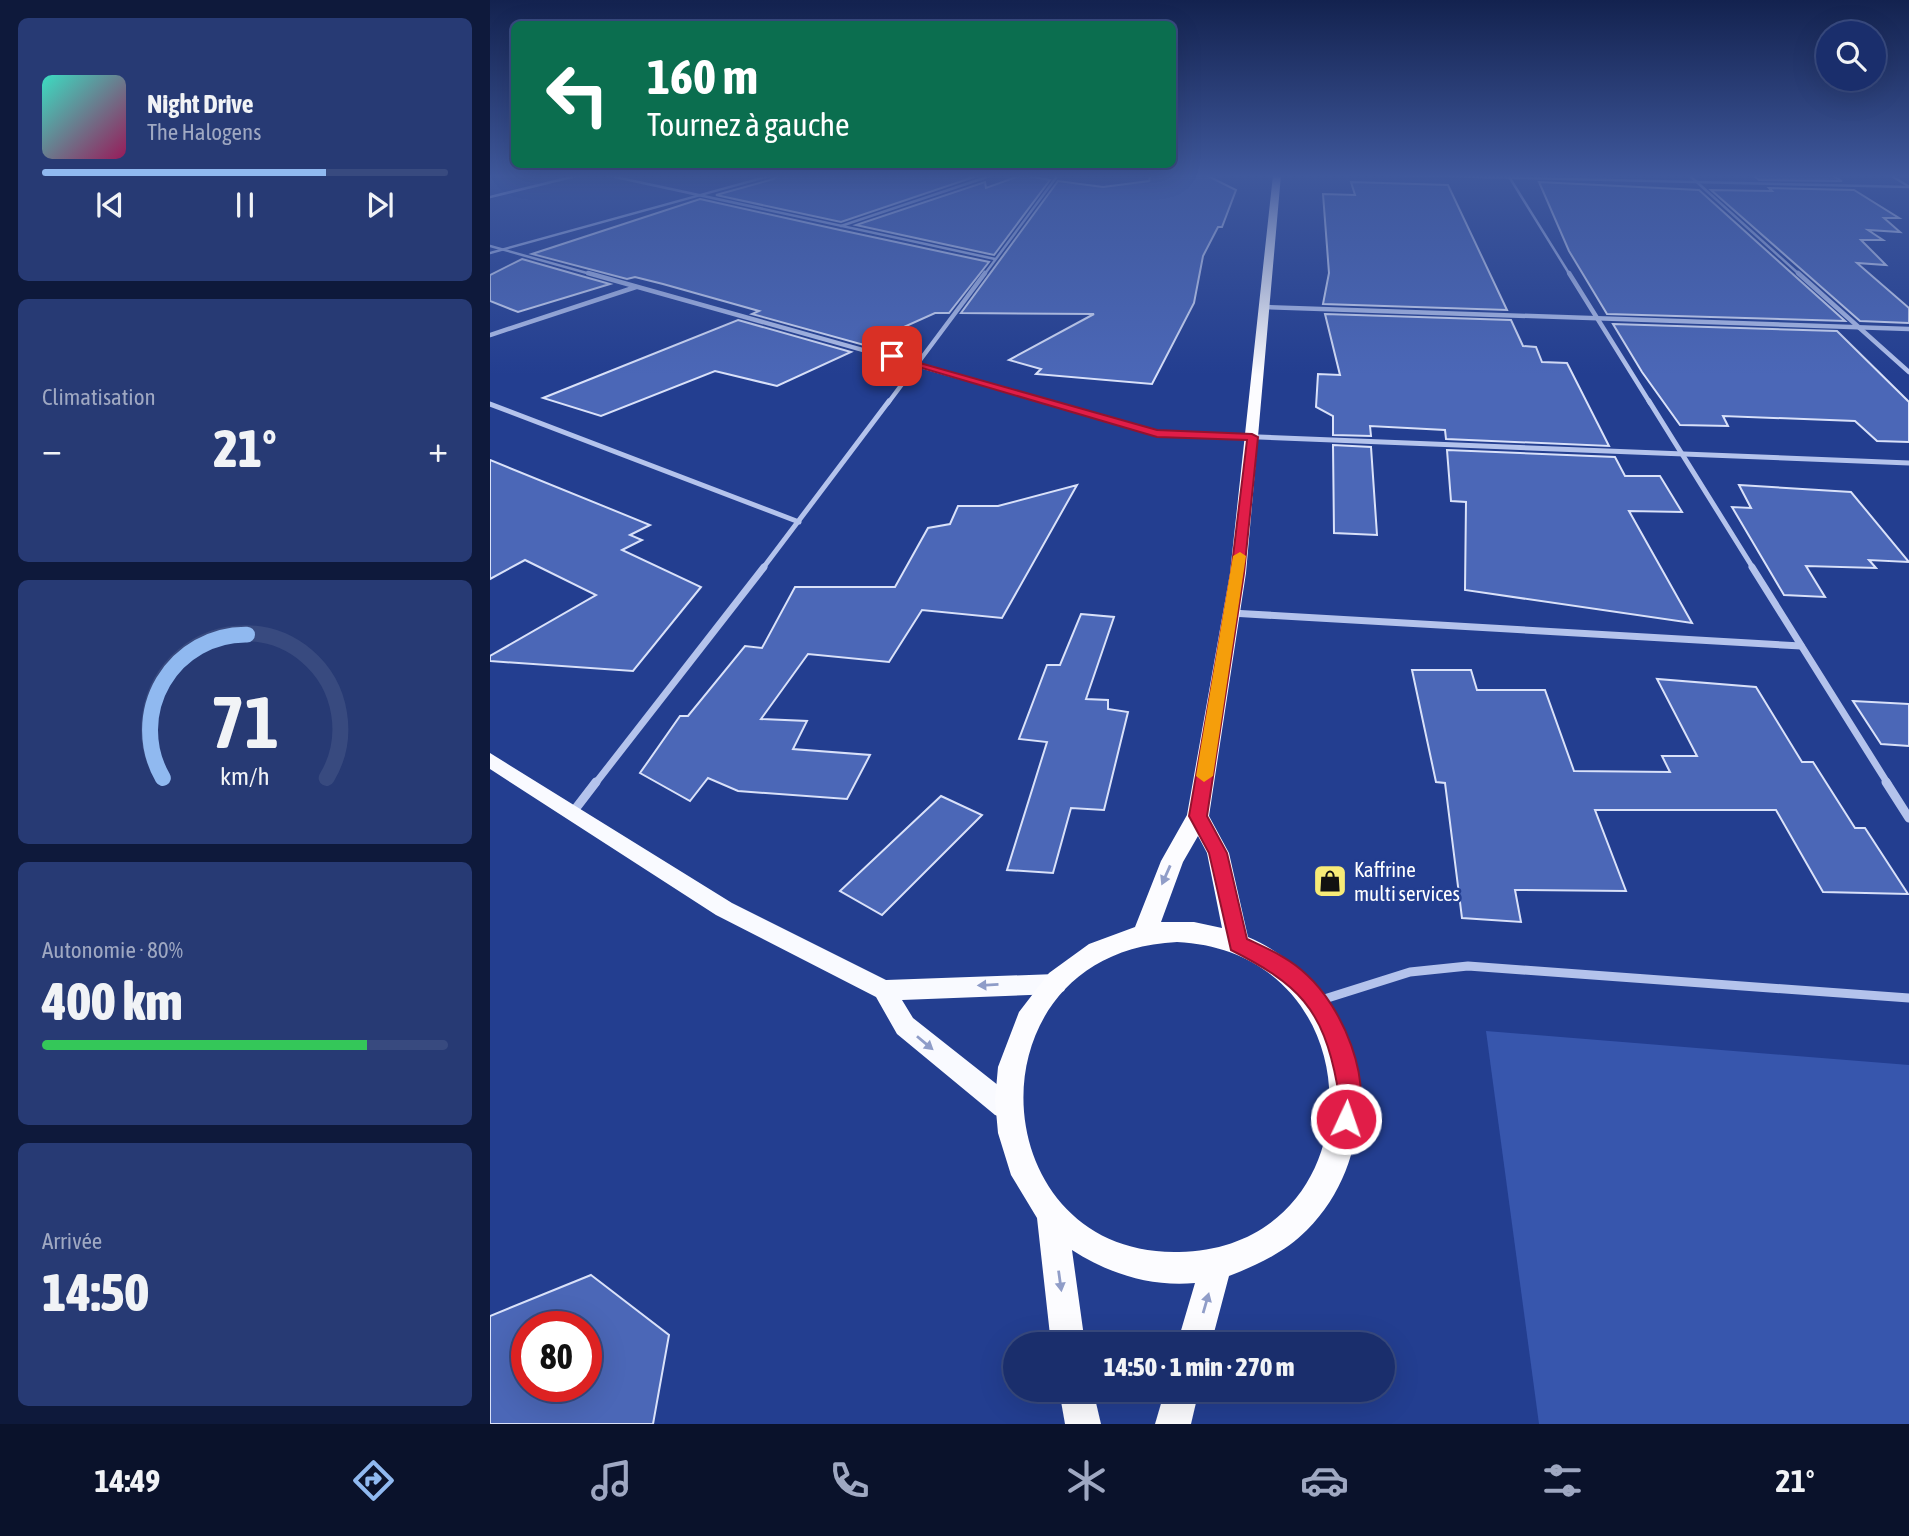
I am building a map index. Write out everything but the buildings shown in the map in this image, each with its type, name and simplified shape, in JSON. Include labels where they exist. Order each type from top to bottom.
[{"type":"highway","points":[[1143,938],[1166,874],[1198,816],[1231,613],[1252,437],[1270,241]]},
{"type":"highway","points":[[1198,816],[1218,853],[1238,944]]},
{"type":"highway","points":[[1191,934],[1238,944],[1281,965],[1318,1001],[1340,1043],[1350,1093],[1343,1144],[1318,1194],[1277,1235],[1217,1262],[1157,1267],[1099,1251],[1052,1218],[1016,1166],[1004,1106],[1010,1060],[1028,1018],[1056,984],[1098,954],[1143,938],[1191,934]]},
{"type":"highway","points":[[1052,1218],[1066,1332]]},
{"type":"highway","points":[[1197,1332],[1217,1262]]},
{"type":"highway","points":[[1078,1402],[1083,1424]]},
{"type":"highway","points":[[1173,1424],[1179,1402]]},
{"type":"main road","points":[[490,760],[724,909],[884,990],[1056,984]]},
{"type":"main road","points":[[884,990],[905,1026],[1004,1106]]},
{"type":"street","points":[[490,253],[533,241]]},
{"type":"street","points":[[913,241],[995,259]]},
{"type":"street","points":[[573,813],[799,522],[1008,241]]},
{"type":"street","points":[[1550,241],[1909,818]]},
{"type":"street","points":[[1762,241],[1909,372]]},
{"type":"street","points":[[490,246],[917,363],[1157,433],[1909,463]]},
{"type":"street","points":[[490,335],[636,287]]},
{"type":"street","points":[[1264,307],[1909,329]]},
{"type":"street","points":[[490,404],[799,522]]},
{"type":"street","points":[[1231,613],[1801,646]]},
{"type":"street","points":[[1318,1001],[1410,972],[1468,966],[1909,998]]},
{"type":"shaded area","points":[[1486,1031],[1909,1065],[1909,1424],[1539,1424]]},
{"type":"slow traffic","points":[[1204,776],[1240,556]]},
{"type":"place","name":"Kaffrine multi services","points":[[1330,881]]},
{"type":"route","points":[[892,356],[1157,433],[1252,437],[1238,573],[1198,816],[1218,853],[1233,910],[1238,944],[1281,965],[1301,982],[1318,1001],[1340,1043],[1350,1093],[1346,1119]]}]
